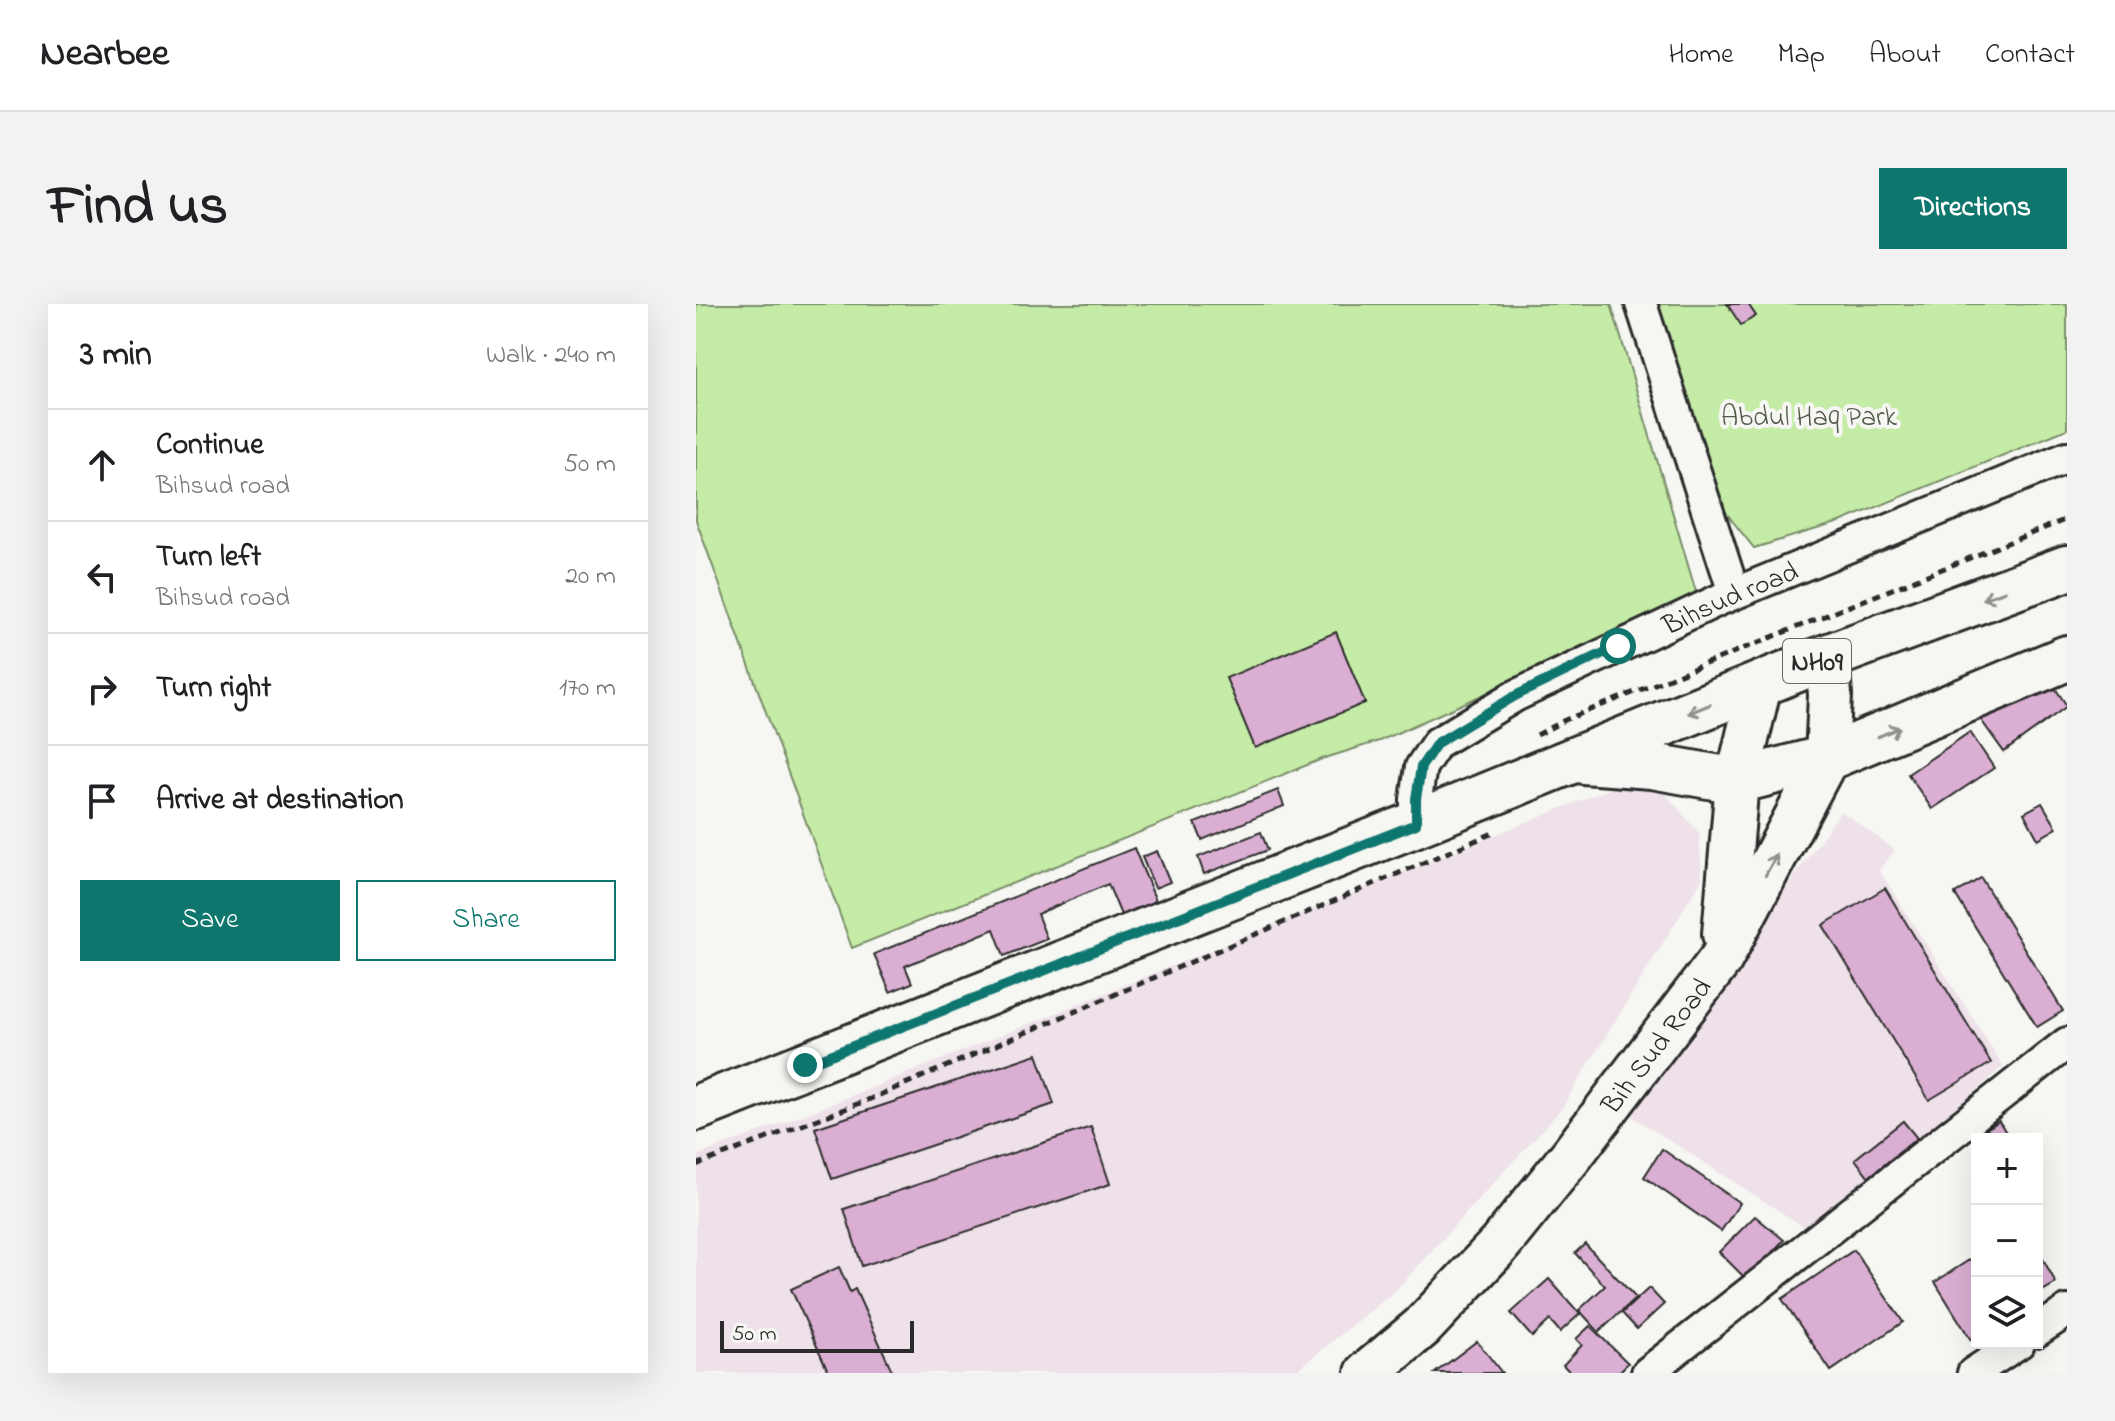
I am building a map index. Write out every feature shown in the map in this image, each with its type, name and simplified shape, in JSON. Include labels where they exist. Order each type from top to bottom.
[{"type":"main road","name":"NH09","points":[[696,1108],[1416,824],[1827,657],[2067,568]]},
{"type":"main road","name":"Bih Sud Road","points":[[1367,1373],[1422,1327],[1499,1245],[1721,959],[1827,758],[1830,695],[1827,657]]},
{"type":"main road","name":"NH09","points":[[1569,760],[1652,766],[1737,781],[1827,758],[2067,658]]},
{"type":"main road","points":[[1721,959],[1737,781],[1760,685]]},
{"type":"street","points":[[1641,304],[1734,593]]},
{"type":"street","name":"Bihsud road","points":[[1416,824],[1421,767],[1437,743],[1515,696],[1734,593],[2067,457]]},
{"type":"street","points":[[1647,1373],[2067,1043]]},
{"type":"street","points":[[2043,1327],[2067,1311]]},
{"type":"street","points":[[1973,1373],[2010,1349]]},
{"type":"path","points":[[696,1165],[863,1102],[1507,827]]},
{"type":"shaded area","points":[[1648,773],[1699,833],[1702,879],[1562,1108],[1395,1291],[1293,1373],[696,1373],[696,1156]]},
{"type":"shaded area","points":[[1841,811],[1895,850],[1879,870],[2003,1066],[1917,1146],[1804,1227],[1627,1113]]},
{"type":"green space","points":[[696,304],[1611,304],[1698,599],[1379,741],[1322,759],[852,948],[696,520]]},
{"type":"green space","name":"Abdul Haq Park","points":[[1657,304],[2067,304],[2067,429],[1840,522],[1754,548],[1723,509]]},
{"type":"building","points":[[1727,304],[1748,304],[1756,316],[1741,325]]},
{"type":"building","points":[[1336,632],[1365,703],[1255,748],[1226,678]]},
{"type":"building","points":[[2045,673],[2067,706],[2004,752],[1981,720]]},
{"type":"building","points":[[1970,732],[1994,768],[1932,809],[1908,774]]},
{"type":"building","points":[[1278,790],[1284,806],[1202,840],[1195,823]]},
{"type":"building","points":[[2042,803],[2057,828],[2038,839],[2024,813]]},
{"type":"building","points":[[1261,832],[1268,850],[1204,874],[1198,857]]},
{"type":"building","points":[[1134,848],[1156,901],[1121,915],[1108,884],[1037,914],[1047,939],[1004,956],[994,929],[905,966],[912,983],[890,992],[874,954]]},
{"type":"building","points":[[1157,851],[1170,882],[1155,888],[1142,857]]},
{"type":"building","points":[[1981,878],[2063,1011],[2037,1027],[1955,894]]},
{"type":"building","points":[[1885,888],[1991,1063],[1929,1100],[1823,925]]},
{"type":"building","points":[[1037,1054],[1054,1104],[832,1179],[815,1128]]},
{"type":"building","points":[[1903,1121],[1917,1138],[1869,1177],[1855,1159]]},
{"type":"building","points":[[1999,1121],[2006,1133],[1980,1133]]},
{"type":"building","points":[[1091,1127],[1110,1184],[862,1266],[844,1209]]},
{"type":"building","points":[[1662,1149],[1740,1203],[1721,1231],[1644,1177]]},
{"type":"building","points":[[1755,1216],[1784,1240],[1746,1279],[1719,1252]]},
{"type":"building","points":[[1585,1244],[1636,1298],[1599,1332],[1579,1310],[1605,1286],[1575,1253]]},
{"type":"building","points":[[1854,1250],[1903,1322],[1831,1371],[1782,1299]]},
{"type":"building","points":[[1971,1259],[1971,1340],[1935,1282]]},
{"type":"building","points":[[2043,1259],[2056,1283],[2043,1291]]},
{"type":"building","points":[[839,1267],[850,1292],[855,1289],[893,1373],[829,1373],[791,1289]]},
{"type":"building","points":[[1549,1279],[1580,1314],[1560,1332],[1550,1320],[1532,1337],[1511,1313]]},
{"type":"building","points":[[1649,1288],[1664,1304],[1637,1329],[1622,1313]]},
{"type":"building","points":[[1590,1326],[1628,1363],[1618,1373],[1571,1373],[1563,1365],[1582,1345],[1576,1339]]},
{"type":"building","points":[[1477,1341],[1502,1373],[1435,1373]]},
{"type":"route","points":[[805,1065],[1416,824],[1421,767],[1437,743],[1515,696],[1618,646]]}]
